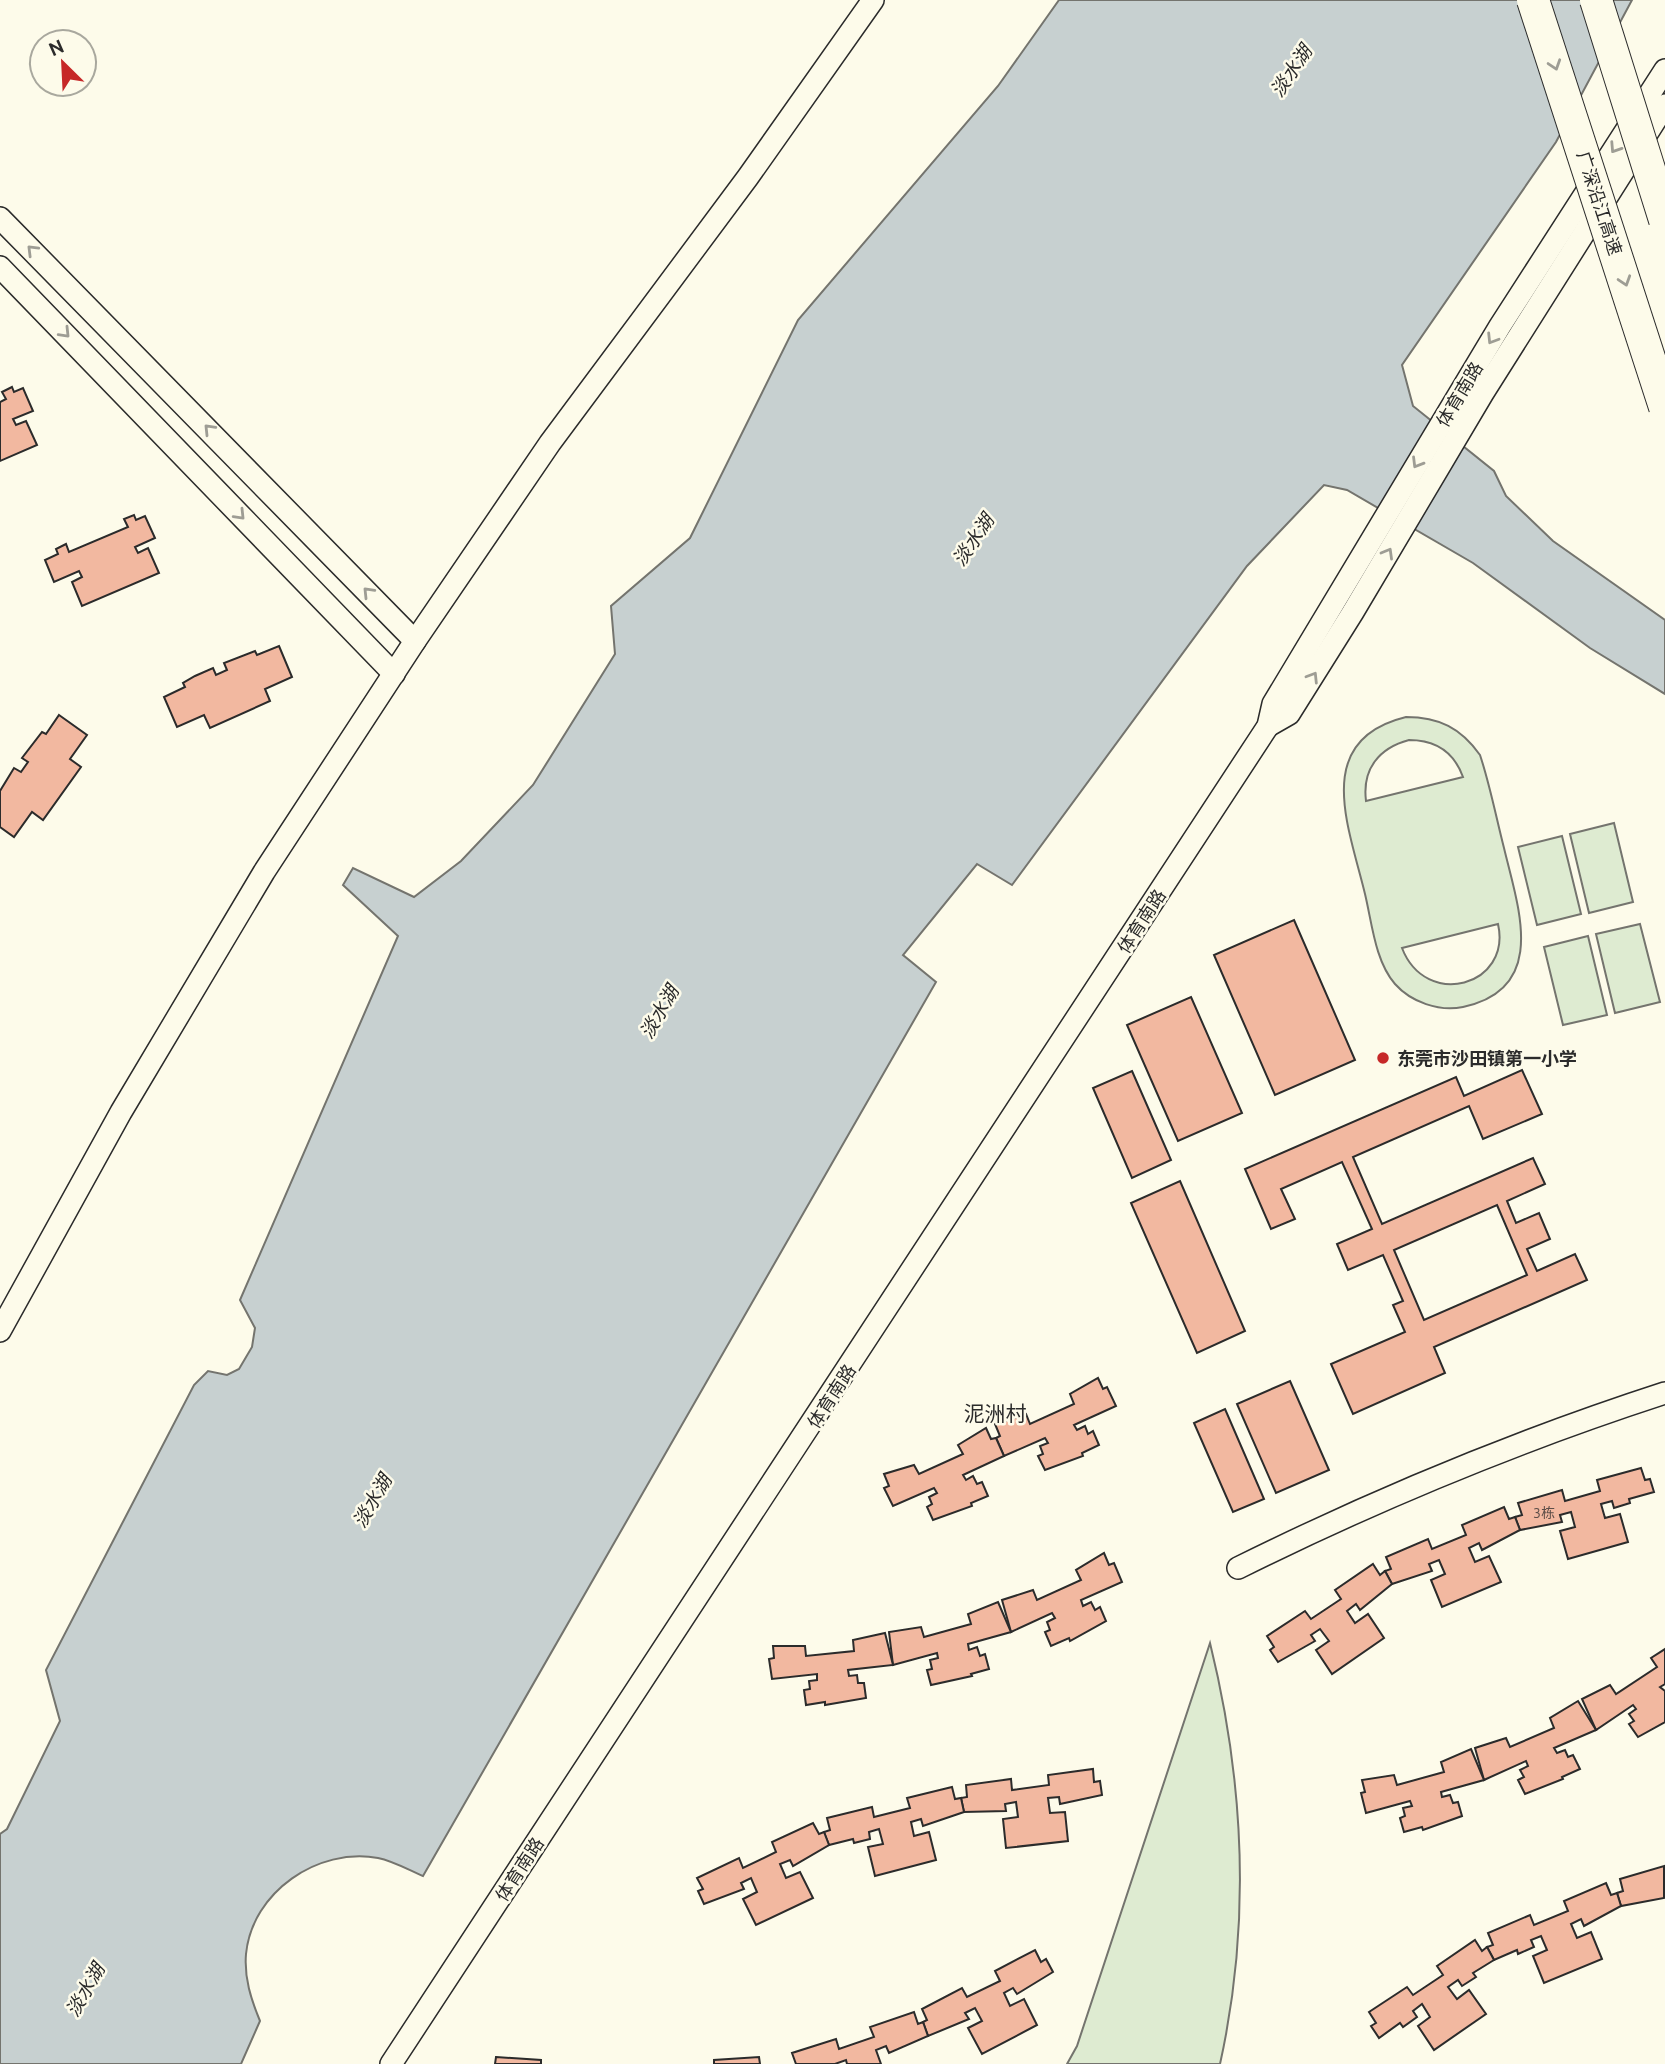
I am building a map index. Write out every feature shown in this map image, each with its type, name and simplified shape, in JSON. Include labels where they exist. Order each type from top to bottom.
[{"type":"highway","name":"广深沿江高速","points":[[1533,0],[1665,407]]},
{"type":"highway","points":[[1595,0],[1665,220]]},
{"type":"street","points":[[0,1331],[121,1112],[257,884],[415,641],[550,443],[748,177],[873,0]]},
{"type":"street","name":"体育南路","points":[[391,2064],[1268,726],[1273,704],[1344,607],[1665,70]]},
{"type":"street","name":"体育南路","points":[[1474,388],[1665,105]]},
{"type":"street","points":[[0,218],[415,641]]},
{"type":"street","points":[[0,267],[394,674]]},
{"type":"street","points":[[37,304],[63,280]]},
{"type":"street","points":[[1238,1568],[1341,1517],[1447,1471],[1554,1429],[1665,1393]]},
{"type":"green space","points":[[1406,717],[1429,719],[1457,731],[1480,755],[1516,895],[1521,943],[1517,964],[1508,983],[1490,997],[1463,1007],[1435,1007],[1409,996],[1388,975],[1375,941],[1351,841],[1344,789],[1347,765],[1357,745],[1376,728]],"holes":[[[1409,740],[1428,742],[1443,749],[1455,761],[1463,777],[1366,801],[1367,779],[1375,762],[1389,748]],[[1498,924],[1499,945],[1492,963],[1480,975],[1464,982],[1447,984],[1429,979],[1414,967],[1402,948]]]},
{"type":"green space","points":[[1614,823],[1633,902],[1589,913],[1570,834]]},
{"type":"green space","points":[[1562,836],[1581,914],[1537,925],[1518,847]]},
{"type":"green space","points":[[1640,924],[1660,1002],[1615,1013],[1596,934]]},
{"type":"green space","points":[[1588,936],[1607,1015],[1563,1025],[1544,947]]},
{"type":"green space","points":[[1210,1643],[1230,1747],[1239,1853],[1236,1959],[1220,2064],[1067,2064],[1077,2046]]},
{"type":"water","name":"淡水湖","points":[[1059,0],[1632,0],[1556,142],[1402,365],[1413,406],[1494,471],[1506,496],[1553,541],[1665,620],[1665,694],[1590,648],[1473,563],[1347,490],[1324,485],[1247,566],[1012,885],[977,864],[903,955],[936,982],[423,1876],[384,1859],[355,1856],[311,1867],[275,1893],[261,1911],[251,1932],[246,1954],[249,1988],[260,2021],[241,2064],[0,2064],[0,1834],[7,1829],[60,1721],[46,1670],[194,1385],[208,1371],[227,1375],[239,1369],[252,1347],[255,1328],[240,1300],[398,936],[343,885],[353,868],[414,897],[461,861],[533,785],[615,654],[611,606],[690,538],[798,320],[998,86]]},
{"type":"building","points":[[12,387],[14,392],[23,388],[33,411],[13,419],[16,425],[26,421],[37,445],[0,461],[0,402],[6,399],[2,392]]},
{"type":"building","points":[[134,515],[136,520],[145,516],[155,538],[135,547],[138,553],[148,548],[159,573],[82,606],[72,582],[82,577],[79,571],[54,582],[45,560],[58,554],[56,549],[66,544],[69,552],[128,527],[124,519]]},
{"type":"building","points":[[279,646],[292,677],[265,689],[270,701],[210,728],[204,715],[177,727],[164,697],[185,687],[183,683],[213,668],[216,675],[227,670],[224,663],[255,651],[257,655]]},
{"type":"building","points":[[59,715],[87,735],[70,759],[81,767],[43,820],[32,812],[14,837],[0,827],[0,791],[14,768],[21,772],[28,762],[22,758],[42,732],[46,734]]},
{"type":"building","points":[[1294,920],[1355,1060],[1275,1095],[1214,955]]},
{"type":"building","points":[[1191,997],[1242,1113],[1178,1141],[1127,1025]]},
{"type":"building","points":[[1522,1070],[1542,1114],[1483,1139],[1469,1106],[1353,1157],[1382,1224],[1533,1158],[1545,1184],[1507,1201],[1516,1223],[1539,1213],[1550,1239],[1527,1249],[1537,1271],[1575,1254],[1587,1280],[1434,1347],[1445,1373],[1353,1414],[1331,1364],[1405,1332],[1393,1305],[1403,1301],[1383,1255],[1348,1270],[1337,1244],[1372,1229],[1342,1162],[1281,1189],[1295,1219],[1271,1229],[1245,1169],[1456,1077],[1464,1096]],"holes":[[[1497,1205],[1527,1275],[1424,1320],[1394,1250]]]},
{"type":"building","points":[[1132,1071],[1171,1160],[1132,1178],[1093,1088]]},
{"type":"building","points":[[1180,1181],[1245,1331],[1197,1353],[1131,1203]]},
{"type":"building","points":[[1098,1378],[1103,1389],[1107,1387],[1116,1406],[1074,1425],[1077,1430],[1085,1426],[1088,1434],[1093,1431],[1099,1445],[1082,1453],[1083,1456],[1045,1470],[1038,1456],[1043,1454],[1040,1446],[1048,1443],[1045,1438],[1004,1456],[996,1438],[1000,1436],[995,1424],[1026,1414],[1030,1424],[1074,1404],[1070,1394]]},
{"type":"building","points":[[1290,1381],[1329,1470],[1276,1493],[1237,1404]]},
{"type":"building","points":[[1225,1409],[1264,1499],[1233,1512],[1194,1423]]},
{"type":"building","points":[[986,1428],[991,1439],[996,1438],[1004,1456],[963,1475],[966,1480],[973,1476],[977,1484],[982,1482],[988,1496],[971,1503],[972,1506],[933,1520],[927,1507],[932,1504],[929,1497],[937,1493],[934,1488],[893,1506],[884,1488],[889,1486],[884,1474],[914,1465],[919,1474],[963,1454],[958,1445]]},
{"type":"building","points":[[1641,1468],[1645,1480],[1650,1479],[1654,1492],[1629,1499],[1630,1503],[1614,1508],[1612,1501],[1601,1504],[1605,1518],[1620,1514],[1628,1542],[1568,1559],[1560,1531],[1575,1527],[1571,1512],[1560,1515],[1562,1522],[1520,1530],[1515,1517],[1522,1515],[1518,1503],[1562,1490],[1565,1501],[1600,1491],[1597,1480]]},
{"type":"building","points":[[1504,1507],[1509,1519],[1515,1517],[1520,1530],[1482,1550],[1479,1543],[1469,1548],[1475,1562],[1489,1556],[1501,1582],[1442,1607],[1431,1580],[1445,1574],[1439,1560],[1429,1564],[1432,1571],[1392,1584],[1385,1571],[1391,1569],[1386,1557],[1428,1539],[1432,1549],[1466,1535],[1462,1525]]},
{"type":"building","points":[[1104,1553],[1109,1565],[1114,1563],[1122,1582],[1081,1600],[1083,1606],[1091,1602],[1095,1610],[1100,1607],[1106,1621],[1070,1641],[1069,1638],[1051,1646],[1045,1632],[1050,1630],[1047,1622],[1055,1618],[1052,1613],[1011,1632],[1002,1600],[1033,1590],[1037,1600],[1081,1580],[1076,1570]]},
{"type":"building","points":[[1373,1564],[1380,1575],[1385,1571],[1392,1584],[1360,1610],[1356,1604],[1347,1611],[1355,1623],[1368,1614],[1384,1638],[1332,1674],[1316,1650],[1329,1641],[1320,1629],[1311,1635],[1315,1641],[1278,1662],[1270,1650],[1274,1647],[1267,1636],[1305,1611],[1311,1619],[1341,1599],[1335,1590]]},
{"type":"building","points":[[998,1602],[1011,1632],[968,1644],[969,1650],[977,1647],[980,1656],[985,1654],[989,1669],[971,1674],[972,1676],[931,1685],[927,1670],[932,1669],[930,1660],[938,1658],[937,1653],[893,1665],[889,1632],[921,1627],[924,1637],[971,1624],[968,1614]]},
{"type":"building","points":[[885,1633],[893,1665],[848,1670],[849,1676],[857,1675],[858,1683],[864,1683],[866,1698],[825,1705],[825,1702],[806,1705],[804,1690],[810,1689],[809,1681],[817,1680],[817,1674],[772,1679],[769,1659],[774,1658],[773,1646],[805,1646],[806,1656],[854,1651],[853,1640]]},
{"type":"building","points":[[1665,1649],[1665,1684],[1660,1687],[1665,1691],[1665,1722],[1638,1737],[1629,1724],[1634,1721],[1629,1714],[1636,1709],[1633,1705],[1596,1730],[1582,1699],[1610,1685],[1616,1694],[1657,1667],[1651,1658]]},
{"type":"building","points":[[1578,1701],[1596,1730],[1554,1748],[1557,1753],[1565,1750],[1568,1757],[1573,1755],[1580,1769],[1525,1794],[1518,1780],[1524,1777],[1520,1770],[1528,1766],[1526,1761],[1484,1780],[1475,1748],[1506,1738],[1510,1747],[1554,1728],[1550,1718]]},
{"type":"building","points":[[1471,1749],[1484,1780],[1441,1792],[1442,1797],[1450,1795],[1453,1803],[1458,1802],[1462,1816],[1423,1830],[1422,1827],[1404,1832],[1400,1818],[1405,1816],[1403,1808],[1412,1806],[1410,1801],[1366,1813],[1361,1793],[1365,1792],[1362,1780],[1394,1775],[1397,1785],[1444,1772],[1441,1762]]},
{"type":"building","points":[[1093,1769],[1094,1782],[1100,1781],[1102,1795],[1060,1804],[1059,1797],[1048,1798],[1050,1813],[1065,1812],[1068,1841],[1006,1848],[1003,1819],[1018,1817],[1016,1802],[1005,1804],[1006,1811],[964,1812],[961,1798],[967,1797],[966,1785],[1011,1779],[1012,1790],[1049,1785],[1048,1775]]},
{"type":"building","points":[[952,1787],[955,1799],[961,1798],[964,1812],[923,1826],[921,1819],[911,1822],[914,1836],[929,1832],[936,1860],[875,1876],[868,1847],[883,1844],[879,1829],[869,1832],[870,1839],[854,1843],[853,1839],[829,1845],[824,1832],[830,1830],[827,1818],[872,1807],[874,1817],[910,1808],[907,1798]]},
{"type":"building","points":[[813,1823],[819,1834],[824,1832],[829,1845],[793,1866],[790,1860],[780,1864],[786,1878],[800,1872],[813,1898],[756,1925],[743,1899],[757,1892],[751,1878],[741,1883],[744,1889],[704,1904],[698,1891],[703,1889],[697,1878],[739,1858],[743,1868],[776,1852],[772,1842]]},
{"type":"building","points":[[1664,1866],[1664,1898],[1621,1906],[1617,1893],[1623,1891],[1620,1879]]},
{"type":"building","points":[[1606,1883],[1611,1895],[1617,1893],[1621,1906],[1584,1926],[1581,1919],[1571,1924],[1577,1938],[1591,1932],[1602,1959],[1544,1983],[1533,1956],[1547,1950],[1541,1936],[1531,1940],[1534,1947],[1518,1954],[1517,1950],[1494,1960],[1487,1947],[1493,1945],[1488,1933],[1530,1915],[1534,1925],[1568,1911],[1564,1901]]},
{"type":"building","points":[[1475,1940],[1482,1951],[1487,1947],[1494,1960],[1473,1973],[1476,1977],[1462,1986],[1458,1980],[1448,1987],[1457,1999],[1469,1990],[1486,2014],[1434,2050],[1418,2026],[1430,2017],[1422,2004],[1413,2011],[1417,2017],[1403,2027],[1400,2023],[1379,2038],[1371,2026],[1376,2023],[1369,2012],[1407,1987],[1413,1995],[1443,1975],[1437,1966]]},
{"type":"building","points":[[1035,1950],[1041,1962],[1046,1959],[1053,1972],[1017,1994],[1013,1988],[1004,1993],[1010,2006],[1024,1999],[1037,2025],[982,2054],[968,2028],[982,2021],[975,2008],[965,2013],[969,2019],[928,2036],[923,2022],[927,2020],[922,2009],[962,1988],[967,1997],[1000,1981],[995,1971]]},
{"type":"building","points":[[914,2012],[918,2024],[923,2022],[928,2036],[889,2053],[886,2046],[876,2050],[881,2064],[847,2064],[846,2060],[835,2064],[796,2064],[792,2053],[836,2039],[839,2049],[874,2037],[870,2027]]},
{"type":"building","points":[[496,2057],[541,2060],[541,2064],[495,2064]]},
{"type":"building","points":[[759,2057],[760,2064],[714,2064],[714,2060]]},
{"type":"place","name":"东莞市沙田镇第一小学","points":[[1383,1058]]},
{"type":"district","name":"泥洲村","points":[[995,1413]]}]
